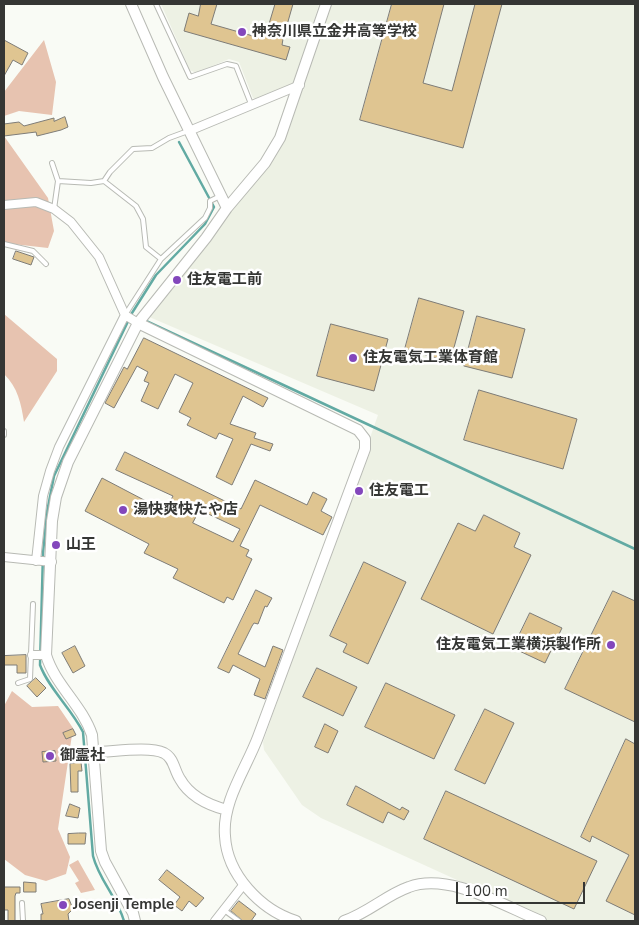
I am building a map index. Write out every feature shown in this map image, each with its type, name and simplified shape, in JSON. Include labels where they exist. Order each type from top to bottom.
[{"type":"street","points":[[131,4],[189,131],[227,208]]},
{"type":"street","points":[[36,561],[43,496],[59,447],[133,318],[150,308],[265,162],[280,138],[300,85],[326,4]]},
{"type":"street","points":[[189,131],[300,85]]},
{"type":"street","points":[[4,205],[36,202],[54,209],[71,222],[99,257],[133,318],[358,430],[366,439],[365,449],[256,741],[227,810],[224,827],[226,845],[231,862],[244,884],[274,909],[296,921]]},
{"type":"street","points":[[133,318],[60,482],[52,521],[52,562],[44,655],[50,667],[86,718],[95,752],[100,851],[133,913],[135,921]]},
{"type":"street","points":[[4,557],[52,562]]},
{"type":"street","points":[[32,655],[44,655]]},
{"type":"street","points":[[95,752],[162,752],[171,759],[180,781],[190,791],[208,805],[227,810]]},
{"type":"street","points":[[344,921],[362,914],[394,893],[410,886],[437,883],[456,886],[541,921]]},
{"type":"street","points":[[215,921],[244,884]]},
{"type":"lane","points":[[156,4],[190,77],[227,64],[236,66],[251,104]]},
{"type":"lane","points":[[104,181],[110,172],[133,149],[152,148],[169,138],[189,131]]},
{"type":"lane","points":[[52,163],[58,181],[54,209]]},
{"type":"lane","points":[[58,181],[91,183],[104,181],[136,206],[143,219],[146,247],[161,259]]},
{"type":"lane","points":[[133,318],[161,259],[205,218],[210,208],[210,201],[220,196]]},
{"type":"lane","points":[[4,244],[33,251],[46,264]]},
{"type":"lane","points":[[18,683],[30,679],[33,604]]},
{"type":"lane","points":[[22,903],[23,921]]},
{"type":"lane","points":[[224,910],[239,921]]},
{"type":"lane","points":[[22,911],[29,911]]},
{"type":"shaded area","name":"神奈川県立金井高等学校","points":[[161,4],[319,4],[295,83],[256,99],[253,98],[239,62],[229,59],[196,73],[190,70]]},
{"type":"shaded area","points":[[329,4],[635,4],[635,921],[547,921],[321,818],[302,805],[264,750],[263,742],[378,415],[147,316],[273,157],[288,132]]},
{"type":"shaded area","points":[[44,40],[56,82],[52,115],[19,111],[4,116],[4,92]]},
{"type":"shaded area","points":[[4,136],[48,198],[54,231],[48,248],[4,243]]},
{"type":"shaded area","points":[[4,314],[57,359],[57,371],[24,422],[18,396],[13,385],[4,374]]},
{"type":"shaded area","points":[[12,691],[32,707],[58,706],[73,728],[58,829],[70,857],[66,874],[46,881],[25,875],[4,859],[4,706]]},
{"type":"shaded area","points":[[78,860],[95,890],[81,893],[75,883],[79,881],[69,865]]},
{"type":"building","points":[[201,4],[217,4],[211,24],[253,36],[255,31],[266,34],[275,4],[293,4],[282,45],[290,47],[286,60],[184,31],[189,13],[198,16]]},
{"type":"building","points":[[392,4],[444,4],[423,83],[452,91],[475,4],[502,4],[463,148],[360,120]]},
{"type":"building","points":[[4,40],[28,53],[22,65],[13,60],[4,76]]},
{"type":"building","points":[[65,117],[68,127],[61,130],[37,136],[36,132],[4,136],[4,124],[19,122],[24,126],[54,118],[54,121]]},
{"type":"building","points":[[16,251],[34,257],[31,265],[13,259]]},
{"type":"building","points":[[419,298],[464,311],[450,362],[405,349]]},
{"type":"building","points":[[477,316],[525,329],[512,378],[464,366]]},
{"type":"building","name":"住友電気工業体育館","points":[[331,324],[388,339],[374,391],[317,376]]},
{"type":"building","points":[[144,338],[268,398],[263,407],[243,396],[230,424],[256,433],[254,438],[273,444],[270,451],[251,444],[232,485],[216,477],[233,439],[219,433],[216,439],[187,425],[191,418],[179,412],[193,383],[175,374],[158,409],[141,401],[149,383],[144,381],[148,372],[137,366],[114,408],[105,403],[124,367],[127,369]]},
{"type":"building","points":[[479,390],[577,419],[563,469],[464,440]]},
{"type":"building","points":[[125,452],[241,509],[255,480],[307,505],[313,492],[327,499],[321,511],[332,517],[323,535],[260,505],[240,546],[249,550],[246,556],[252,559],[233,600],[227,597],[224,603],[173,578],[178,569],[144,553],[149,544],[85,511],[102,478],[165,511],[173,496],[116,470]],"holes":[[[200,510],[240,529],[233,542],[193,523]]]},
{"type":"building","points":[[484,515],[520,533],[514,547],[531,555],[493,634],[421,599],[458,523],[475,531]]},
{"type":"building","points":[[364,562],[406,582],[368,664],[343,652],[347,644],[330,636]]},
{"type":"building","points":[[256,590],[272,598],[267,607],[265,606],[258,624],[254,623],[252,626],[238,654],[265,667],[273,646],[283,650],[265,699],[254,695],[260,679],[233,665],[229,673],[218,668]]},
{"type":"building","name":"住友電気工業横浜製作所","points":[[613,591],[635,601],[635,722],[565,689]]},
{"type":"building","points":[[530,613],[562,628],[545,663],[513,648]]},
{"type":"building","points":[[75,646],[85,666],[73,673],[62,653]]},
{"type":"building","points":[[26,655],[26,673],[17,673],[17,665],[4,665],[4,656]]},
{"type":"building","points":[[317,668],[357,687],[343,716],[303,697]]},
{"type":"building","points":[[36,678],[46,688],[37,697],[27,686]]},
{"type":"building","points":[[386,683],[455,715],[434,759],[365,727]]},
{"type":"building","points":[[485,709],[514,723],[485,784],[455,770]]},
{"type":"building","points":[[325,724],[338,731],[328,753],[315,747]]},
{"type":"building","points":[[73,729],[76,735],[66,739],[63,733]]},
{"type":"building","points":[[626,739],[635,744],[635,915],[606,901],[629,855],[592,836],[590,842],[581,837]]},
{"type":"building","points":[[55,751],[56,761],[43,762],[42,752]]},
{"type":"building","points":[[81,762],[82,771],[78,771],[78,792],[71,792],[70,764]]},
{"type":"building","points":[[356,786],[400,810],[402,807],[409,811],[404,820],[388,812],[383,823],[347,805]]},
{"type":"building","points":[[446,791],[597,861],[574,909],[424,839]]},
{"type":"building","points":[[70,804],[80,808],[78,818],[66,816]]},
{"type":"building","points":[[86,833],[85,844],[68,844],[68,834]]},
{"type":"building","points":[[167,870],[204,898],[196,907],[189,901],[182,911],[174,905],[180,897],[159,880]]},
{"type":"building","points":[[24,882],[36,883],[36,892],[24,892]]},
{"type":"building","points":[[4,887],[20,887],[20,893],[16,893],[15,896],[15,921],[8,921],[8,910],[4,910]]},
{"type":"building","points":[[69,899],[73,909],[68,914],[69,921],[41,921],[41,914],[43,914],[41,904]]},
{"type":"building","points":[[239,901],[256,914],[251,921],[243,921],[231,911]]},
{"type":"waterway","points":[[124,921],[117,904],[99,873],[93,856],[83,732],[49,682],[40,665],[43,553],[47,512],[54,476],[132,313],[156,275],[205,224],[214,207],[179,142]]},
{"type":"waterway","points":[[144,320],[635,549]]},
{"type":"place","name":"神奈川県立金井高等学校","points":[[242,32]]},
{"type":"place","name":"住友電工前","points":[[177,280]]},
{"type":"place","name":"住友電気工業体育館","points":[[353,358]]},
{"type":"place","name":"住友電工","points":[[359,491]]},
{"type":"place","name":"湯快爽快たや店","points":[[123,510]]},
{"type":"place","name":"山王","points":[[56,545]]},
{"type":"place","name":"住友電気工業横浜製作所","points":[[611,645]]},
{"type":"place","name":"御霊社","points":[[50,756]]},
{"type":"place","name":"Josenji Temple","points":[[63,905]]}]
